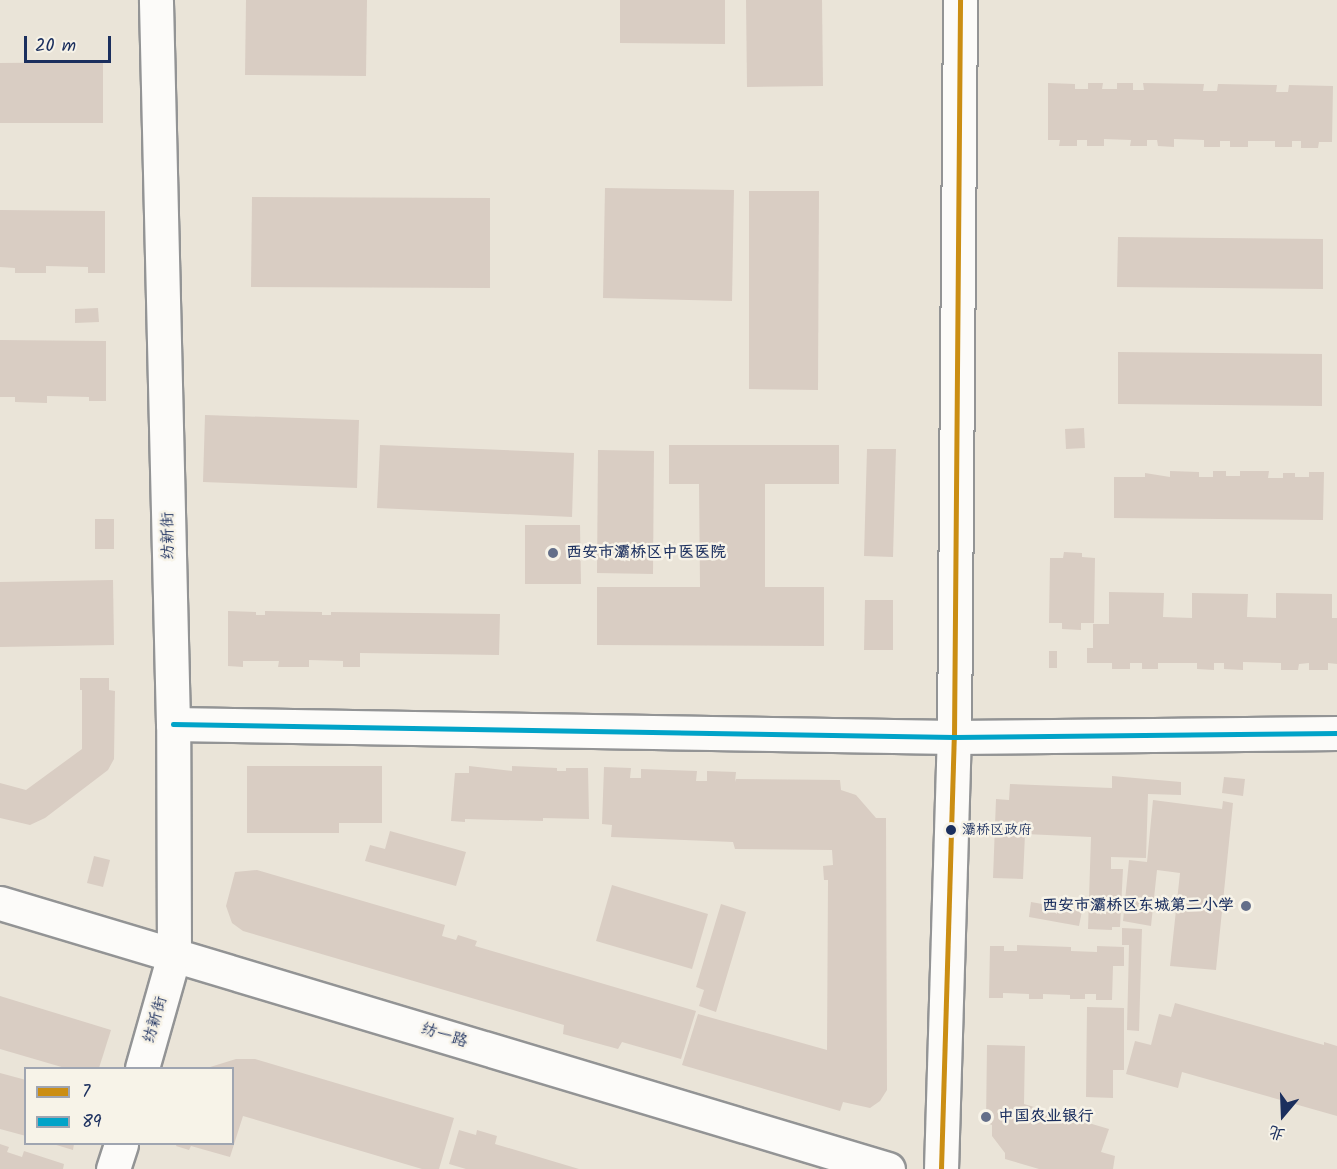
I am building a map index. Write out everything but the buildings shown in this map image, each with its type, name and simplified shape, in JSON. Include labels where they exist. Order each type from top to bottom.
[{"type":"street","name":"纺新街","points":[[142,1067],[174,955],[173,724],[156,0]]},
{"type":"street","points":[[941,1169],[954,737],[960,0]]},
{"type":"street","points":[[173,724],[954,737],[1337,733]]},
{"type":"street","name":"纺一路","points":[[0,903],[888,1169]]},
{"type":"street","points":[[113,1169],[120,1145]]},
{"type":"transit line","name":"7","points":[[941,1169],[954,737],[960,0]]},
{"type":"transit line","name":"89","points":[[173,724],[954,737],[1337,733]]},
{"type":"place","name":"西安市灞桥区中医医院","points":[[553,553]]},
{"type":"place","name":"灞桥区政府","points":[[951,830]]},
{"type":"place","name":"西安市灞桥区东城第二小学","points":[[1246,906]]},
{"type":"place","name":"中国农业银行","points":[[986,1117]]}]
